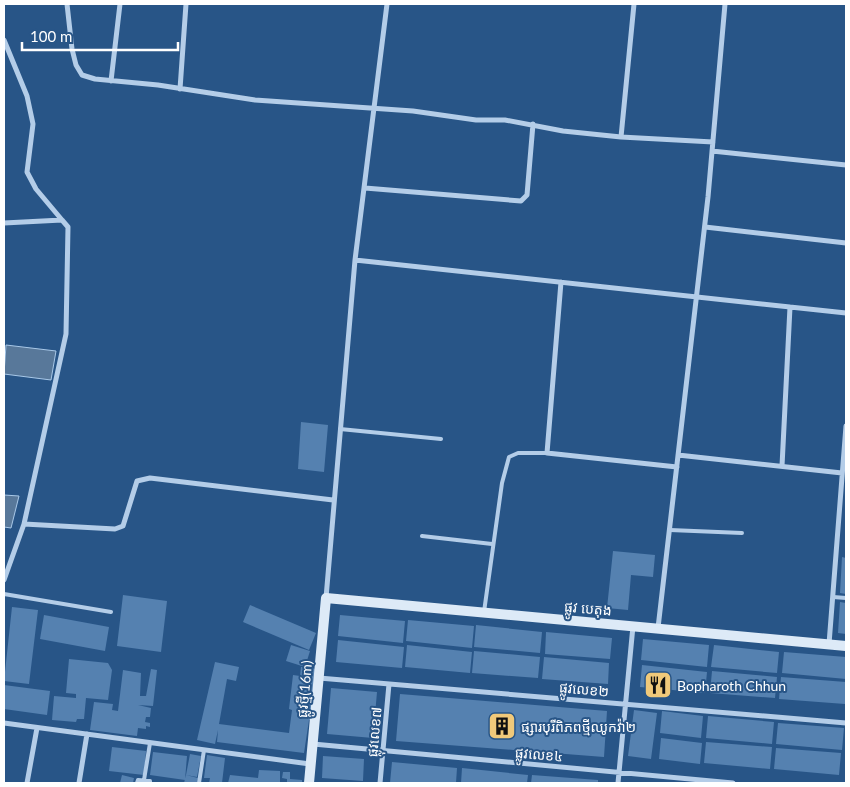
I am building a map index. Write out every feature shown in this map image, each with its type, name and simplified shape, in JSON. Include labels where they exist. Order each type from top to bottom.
[{"type":"street","points":[[67,4],[72,49],[80,71],[87,77],[254,100],[413,111],[476,120],[505,120],[563,131],[621,137],[713,142]]},
{"type":"street","points":[[111,80],[120,4]]},
{"type":"street","points":[[180,89],[186,4]]},
{"type":"street","points":[[326,598],[355,260],[387,4]]},
{"type":"street","points":[[621,137],[634,4]]},
{"type":"street","points":[[658,628],[697,297],[725,4]]},
{"type":"street","points":[[4,40],[27,96],[32,124],[27,172],[36,189],[68,227],[66,334],[24,524],[4,580]]},
{"type":"street","points":[[365,188],[521,201],[527,195],[534,124]]},
{"type":"street","points":[[712,151],[846,165]]},
{"type":"street","points":[[4,223],[62,220]]},
{"type":"street","points":[[704,228],[846,243]]},
{"type":"street","points":[[355,260],[846,313]]},
{"type":"street","points":[[561,282],[547,453],[677,467]]},
{"type":"street","points":[[782,466],[790,307]]},
{"type":"street","points":[[829,644],[846,426]]},
{"type":"street","points":[[678,455],[842,473]]},
{"type":"street","points":[[24,524],[116,530],[123,526],[137,481],[150,478],[333,500]]},
{"type":"street","name":"ផ្លូវ បេតុង","points":[[326,598],[846,646]]},
{"type":"street","name":"ផ្លូវថ្មី(16m)","points":[[309,783],[326,598]]},
{"type":"street","points":[[618,783],[632,626]]},
{"type":"street","name":"ផ្លូវលេខ២","points":[[320,678],[846,723]]},
{"type":"street","name":"ផ្លុវលេខ៧","points":[[380,783],[389,684]]},
{"type":"street","points":[[4,723],[311,764]]},
{"type":"street","points":[[27,783],[37,728]]},
{"type":"street","points":[[79,783],[87,734]]},
{"type":"street","name":"ផ្លូវលេខ៤","points":[[313,744],[733,783]]},
{"type":"lane","points":[[340,429],[441,439]]},
{"type":"lane","points":[[484,612],[502,482],[509,457],[518,453],[547,453]]},
{"type":"lane","points":[[670,530],[742,534]]},
{"type":"lane","points":[[422,536],[492,544]]},
{"type":"lane","points":[[4,594],[110,612]]},
{"type":"lane","points":[[833,597],[846,598]]},
{"type":"lane","points":[[144,780],[150,743]]},
{"type":"lane","points":[[199,783],[204,750]]},
{"type":"lane","points":[[137,783],[138,780],[150,781],[150,783]]},
{"type":"water","points":[[6,345],[56,351],[51,380],[4,374]]},
{"type":"water","points":[[4,495],[19,496],[11,528],[4,527]]},
{"type":"building","points":[[301,422],[328,425],[324,472],[298,469]]},
{"type":"building","points":[[613,551],[655,555],[653,577],[631,575],[628,610],[607,608]]},
{"type":"building","points":[[842,557],[846,558],[846,594],[840,593]]},
{"type":"building","points":[[123,595],[167,601],[161,652],[117,646]]},
{"type":"building","points":[[840,602],[846,603],[846,634],[838,633]]},
{"type":"building","points":[[250,605],[316,633],[309,650],[243,622]]},
{"type":"building","points":[[12,607],[38,610],[29,684],[4,681]]},
{"type":"building","points":[[44,615],[109,627],[105,651],[40,639]]},
{"type":"building","points":[[340,615],[405,621],[403,643],[338,636]]},
{"type":"building","points":[[408,620],[474,626],[472,648],[406,641]]},
{"type":"building","points":[[476,625],[542,632],[540,653],[474,647]]},
{"type":"building","points":[[546,632],[612,638],[610,659],[545,654]]},
{"type":"building","points":[[643,639],[709,645],[707,667],[641,660]]},
{"type":"building","points":[[338,640],[404,647],[402,668],[336,662]]},
{"type":"building","points":[[291,645],[310,651],[305,667],[286,661]]},
{"type":"building","points":[[407,645],[472,652],[470,673],[405,667]]},
{"type":"building","points":[[714,645],[779,652],[777,673],[711,667]]},
{"type":"building","points":[[474,651],[540,657],[538,678],[472,673]]},
{"type":"building","points":[[784,652],[846,657],[846,679],[782,673]]},
{"type":"building","points":[[544,657],[609,663],[608,684],[542,679]]},
{"type":"building","points":[[69,659],[108,663],[112,670],[108,700],[86,698],[84,719],[77,719],[76,722],[52,720],[54,696],[76,698],[76,694],[66,693]]},
{"type":"building","points":[[215,662],[239,667],[236,681],[227,679],[219,724],[289,733],[292,710],[289,709],[293,675],[300,676],[301,667],[316,669],[312,721],[309,720],[304,753],[217,742],[218,730],[215,744],[197,740]]},
{"type":"building","points":[[642,665],[707,672],[705,693],[640,687]]},
{"type":"building","points":[[151,669],[157,670],[153,706],[138,705],[151,708],[150,717],[146,717],[145,722],[150,723],[150,727],[146,726],[146,729],[138,728],[137,736],[90,730],[94,702],[113,704],[112,710],[118,711],[123,670],[141,673],[140,696],[146,696]]},
{"type":"building","points":[[712,671],[777,677],[775,698],[710,693]]},
{"type":"building","points":[[781,677],[846,682],[845,704],[779,699]]},
{"type":"building","points":[[4,685],[50,691],[47,715],[4,709]]},
{"type":"building","points":[[331,688],[377,692],[373,738],[327,734]]},
{"type":"building","name":"ផ្សារបុរីពិភពថ្មីឈូកវ៉ា២","points":[[400,694],[607,711],[604,757],[396,741]]},
{"type":"building","points":[[634,710],[657,713],[651,759],[628,756]]},
{"type":"building","points":[[662,711],[703,716],[701,738],[660,733]]},
{"type":"building","points":[[708,716],[774,722],[772,744],[706,738]]},
{"type":"building","points":[[778,723],[844,728],[842,750],[776,744]]},
{"type":"building","points":[[661,738],[702,743],[700,764],[659,759]]},
{"type":"building","points":[[706,742],[772,747],[770,769],[704,763]]},
{"type":"building","points":[[112,747],[146,751],[144,775],[109,771]]},
{"type":"building","points":[[776,748],[841,753],[839,775],[774,769]]},
{"type":"building","points":[[153,752],[187,756],[185,780],[150,775]]},
{"type":"building","points":[[190,754],[201,756],[197,777],[186,775]]},
{"type":"building","points":[[207,755],[225,758],[222,783],[209,783],[210,778],[204,778]]},
{"type":"building","points":[[323,756],[364,759],[363,781],[322,778]]},
{"type":"building","points":[[392,762],[457,768],[456,783],[390,783]]},
{"type":"building","points":[[462,768],[528,775],[527,783],[461,783]]},
{"type":"building","points":[[259,770],[280,771],[280,783],[228,783],[230,775],[258,778]]},
{"type":"building","points":[[283,772],[290,772],[290,779],[302,780],[302,783],[287,783],[287,779],[282,778]]},
{"type":"building","points":[[122,775],[134,778],[133,783],[120,783]]},
{"type":"building","points":[[186,775],[198,778],[197,783],[184,783]]},
{"type":"building","points":[[532,775],[598,780],[598,783],[531,783]]},
{"type":"place","name":"Bopharoth Chhun","points":[[658,685]]},
{"type":"place","name":"ផ្សារបុរីពិភពថ្មីឈូកវ៉ា២","points":[[502,726]]}]
